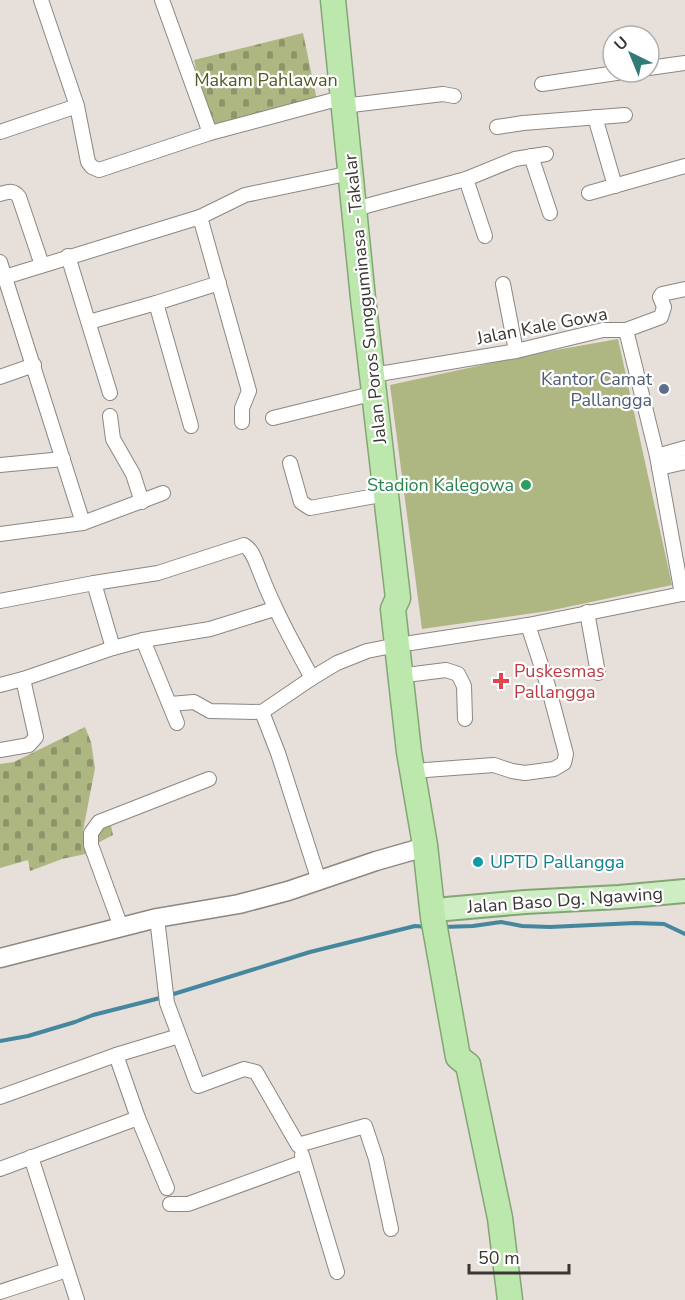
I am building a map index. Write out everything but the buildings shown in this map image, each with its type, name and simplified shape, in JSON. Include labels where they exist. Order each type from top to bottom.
[{"type":"highway","name":"Jalan Poros Sungguminasa - Takalar","points":[[333,0],[363,298],[398,598],[408,607],[404,644],[409,752],[425,847],[442,923]]},
{"type":"highway","name":"Jalan Poros Sungguminasa - Takalar","points":[[404,644],[414,674],[442,923]]},
{"type":"highway","points":[[442,923],[474,1055],[468,1065],[500,1218],[510,1300]]},
{"type":"main road","name":"Jalan Baso Dg. Ngawing","points":[[442,923],[514,903],[685,891]]},
{"type":"street","points":[[41,0],[77,106],[88,162],[99,170],[210,133],[342,102],[443,94],[454,96]]},
{"type":"street","points":[[162,0],[210,133]]},
{"type":"street","points":[[661,66],[685,63]]},
{"type":"street","points":[[542,84],[601,75]]},
{"type":"street","points":[[0,132],[77,106]]},
{"type":"street","points":[[497,127],[625,115]]},
{"type":"street","points":[[595,117],[615,186]]},
{"type":"street","points":[[355,209],[466,179],[504,162],[546,154]]},
{"type":"street","points":[[531,156],[550,213]]},
{"type":"street","points":[[589,193],[685,166]]},
{"type":"street","points":[[5,277],[200,217],[245,195],[351,173]]},
{"type":"street","points":[[466,179],[485,236]]},
{"type":"street","points":[[0,194],[10,191],[19,196],[42,265]]},
{"type":"street","points":[[200,217],[249,391],[242,408],[242,422]]},
{"type":"street","points":[[68,256],[110,393]]},
{"type":"street","points":[[0,262],[83,524]]},
{"type":"street","points":[[89,322],[219,283]]},
{"type":"street","points":[[502,284],[516,351]]},
{"type":"street","points":[[626,330],[661,317],[664,307],[662,294],[685,289]]},
{"type":"street","points":[[156,303],[191,426]]},
{"type":"street","name":"Jalan Kale Gowa","points":[[273,418],[374,384],[603,330],[626,330],[658,462],[684,594]]},
{"type":"street","points":[[0,376],[34,365]]},
{"type":"street","points":[[110,416],[113,440],[133,474],[142,502]]},
{"type":"street","points":[[658,462],[685,448]]},
{"type":"street","points":[[0,465],[63,459]]},
{"type":"street","points":[[658,462],[685,462]]},
{"type":"street","points":[[290,464],[301,502],[306,507],[316,508],[386,494]]},
{"type":"street","points":[[0,534],[83,524],[163,493]]},
{"type":"street","points":[[0,601],[158,573],[244,545],[254,558],[274,609],[312,678]]},
{"type":"street","points":[[94,583],[113,648]]},
{"type":"street","points":[[170,704],[195,702],[210,711],[262,712],[337,663],[367,651],[528,625],[684,594]]},
{"type":"street","points":[[0,685],[113,648],[143,640],[210,629],[274,609]]},
{"type":"street","points":[[587,612],[598,673]]},
{"type":"street","points":[[426,770],[494,765],[525,773],[554,769],[564,763],[566,754],[548,686],[528,625]]},
{"type":"street","points":[[143,640],[177,723]]},
{"type":"street","points":[[414,674],[446,670],[458,674],[464,686],[465,719]]},
{"type":"street","points":[[0,750],[29,745],[36,737],[23,679]]},
{"type":"street","points":[[262,712],[281,762],[319,881]]},
{"type":"street","points":[[121,927],[91,845],[91,833],[99,822],[209,779]]},
{"type":"street","points":[[0,958],[157,918],[239,904],[288,891],[425,847]]},
{"type":"street","points":[[157,918],[166,998],[198,1086],[244,1069],[258,1074],[298,1144],[337,1272]]},
{"type":"street","points":[[0,1097],[116,1055],[179,1036]]},
{"type":"street","points":[[116,1055],[138,1118],[167,1188]]},
{"type":"street","points":[[0,1169],[138,1118]]},
{"type":"street","points":[[298,1144],[365,1126],[378,1168],[391,1229]]},
{"type":"street","points":[[31,1157],[77,1300]]},
{"type":"street","points":[[170,1204],[188,1204],[303,1162]]},
{"type":"street","points":[[0,1292],[67,1270]]},
{"type":"green space","name":"Makam Pahlawan","points":[[303,33],[318,105],[210,131],[194,60]]},
{"type":"green space","name":"Stadion Kalegowa","points":[[618,339],[672,585],[548,611],[422,629],[390,385],[528,355]]},
{"type":"green space","points":[[85,727],[91,742],[95,768],[83,831],[110,821],[113,835],[92,846],[90,853],[62,859],[30,871],[28,860],[0,868],[0,764],[14,762]]},
{"type":"waterway","points":[[443,927],[501,922],[522,926],[550,927],[635,923],[664,924],[685,934]]},
{"type":"waterway","points":[[0,1041],[28,1036],[93,1015],[164,997],[310,952],[415,926],[427,927]]},
{"type":"place","name":"Kantor Camat Pallangga","points":[[664,389]]},
{"type":"place","name":"Stadion Kalegowa","points":[[526,485]]},
{"type":"place","name":"Puskesmas Pallangga","points":[[501,681]]},
{"type":"place","name":"UPTD Pallangga","points":[[478,862]]}]
